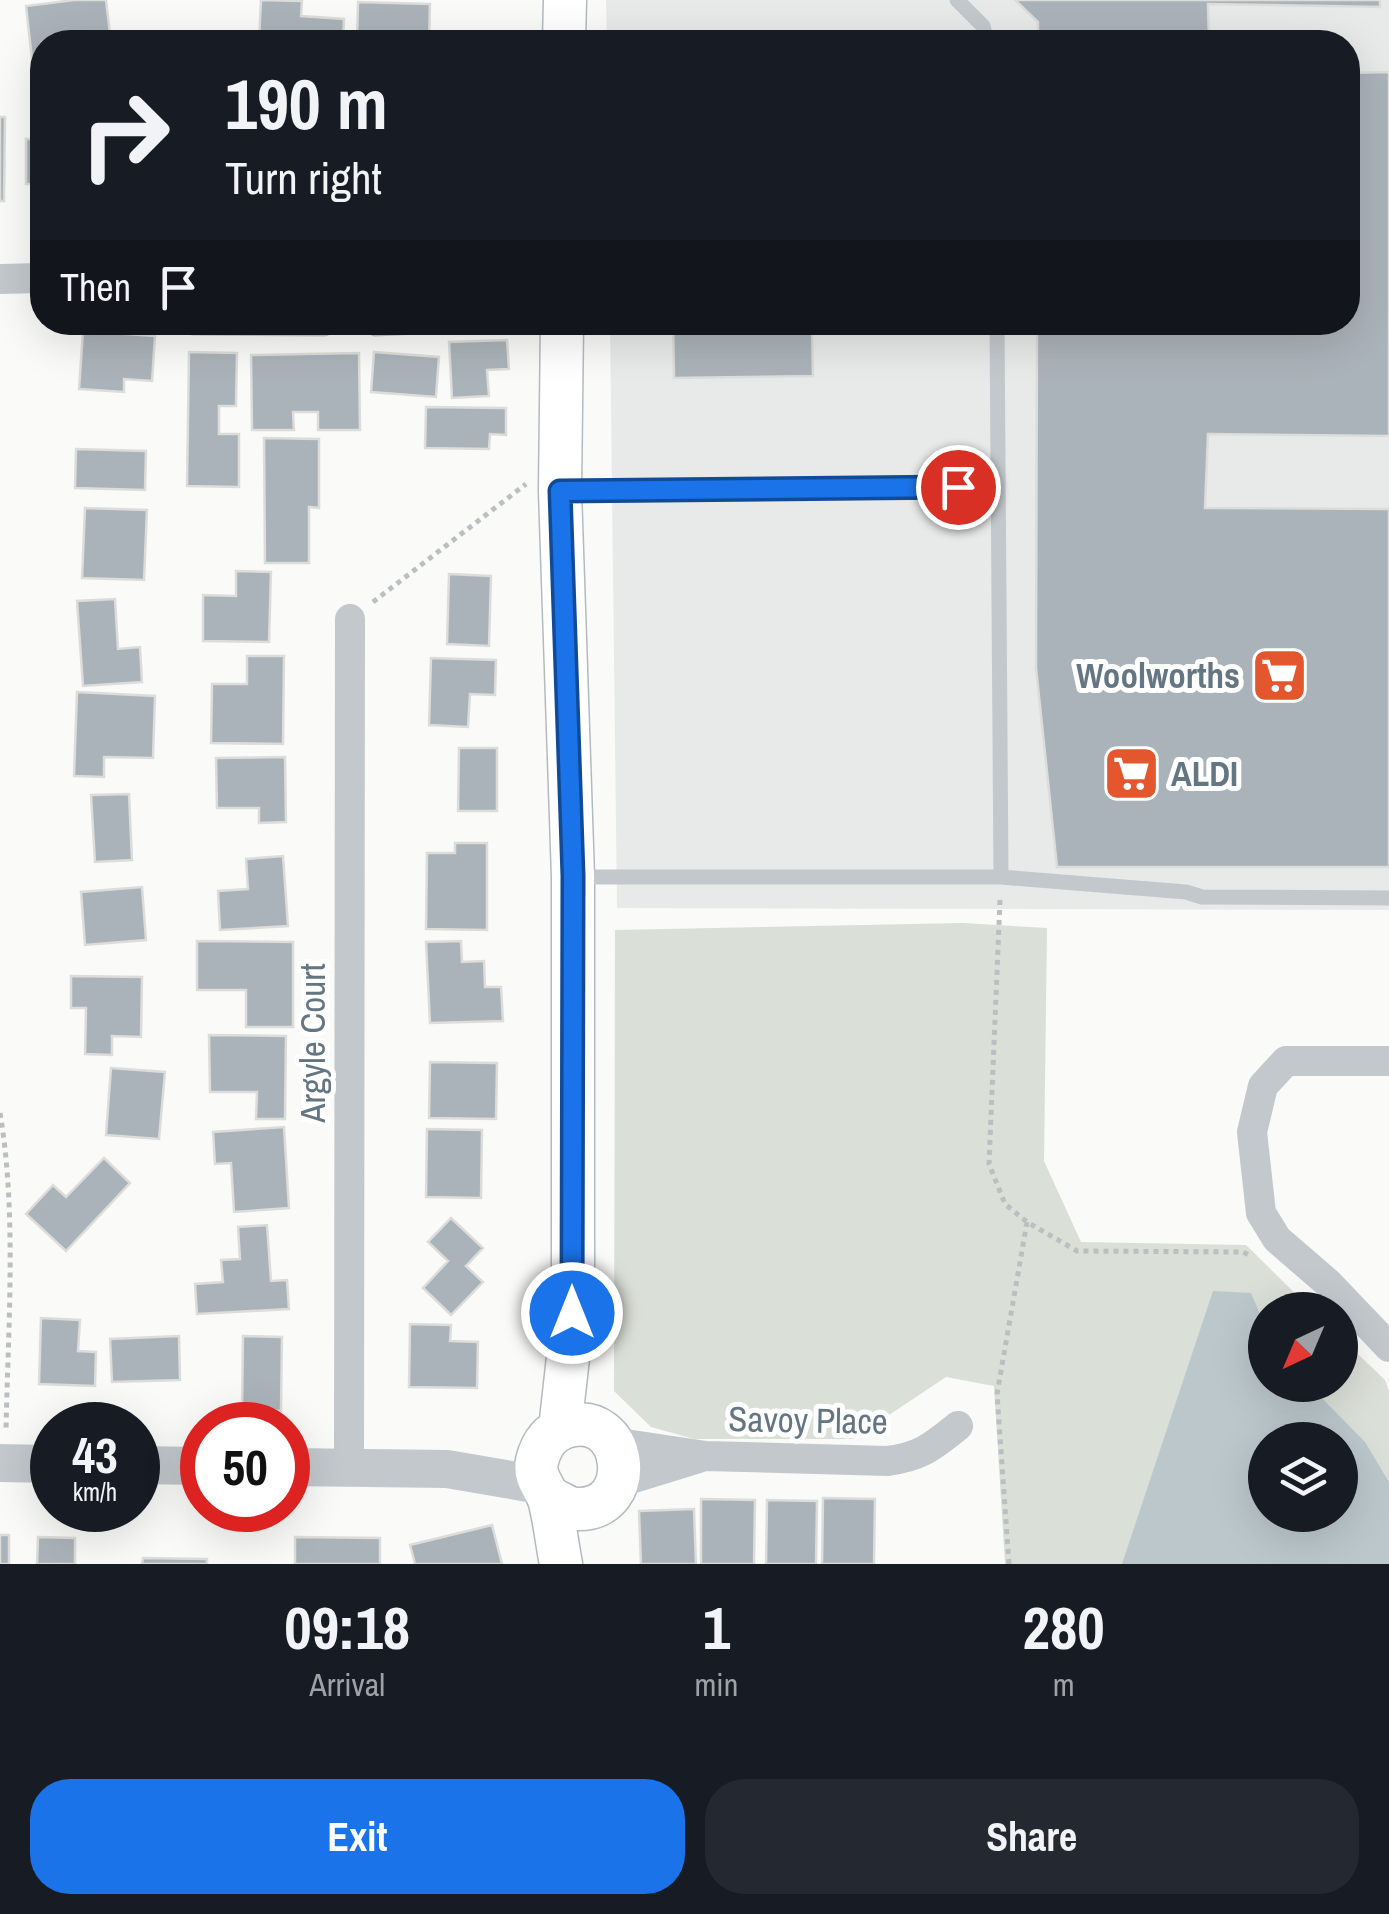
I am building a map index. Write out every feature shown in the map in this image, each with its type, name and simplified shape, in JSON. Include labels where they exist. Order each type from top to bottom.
[{"type":"main road","points":[[564,30],[565,0]]},
{"type":"main road","points":[[562,335],[560,474],[573,876],[572,1313],[576,1465],[587,1564]]},
{"type":"main road","points":[[561,1564],[576,1465]]},
{"type":"street","points":[[0,279],[30,278]]},
{"type":"street","name":"Argyle Court","points":[[349,1467],[350,619]]},
{"type":"street","points":[[1389,1061],[1286,1062],[1262,1086],[1252,1132],[1260,1213],[1277,1239],[1328,1283],[1389,1348]]},
{"type":"street","name":"Savoy Place","points":[[576,1465],[706,1456],[899,1460],[927,1451],[958,1426]]},
{"type":"street","points":[[3,1452],[30,1459]]},
{"type":"street","points":[[310,1466],[447,1470],[576,1465]]},
{"type":"lane","points":[[957,0],[984,30]]},
{"type":"lane","points":[[997,335],[1001,877]]},
{"type":"lane","points":[[560,474],[997,486]]},
{"type":"lane","points":[[573,876],[1001,877],[1186,892],[1202,897],[1389,898]]},
{"type":"path","points":[[350,619],[560,474]]},
{"type":"path","points":[[1001,877],[990,1164],[1005,1204],[1076,1251],[1243,1252],[1256,1258]]},
{"type":"path","points":[[0,1113],[7,1188],[3,1452]]},
{"type":"path","points":[[1010,1564],[997,1394],[1027,1222]]},
{"type":"shaded area","points":[[606,0],[1389,0],[1389,910],[617,908],[610,335],[1360,335],[1360,30],[607,30]]},
{"type":"shaded area","points":[[963,923],[1047,928],[1044,1161],[1081,1242],[1246,1245],[1294,1292],[1248,1292],[1248,1402],[1358,1402],[1358,1354],[1385,1380],[1389,1391],[1389,1564],[1005,1564],[994,1386],[946,1377],[853,1439],[694,1439],[651,1427],[614,1391],[615,930]]},
{"type":"shaded area","points":[[1213,1291],[1248,1293],[1248,1402],[1326,1402],[1345,1422],[1248,1422],[1248,1532],[1358,1532],[1358,1435],[1389,1482],[1389,1564],[1122,1564]]},
{"type":"building","points":[[106,0],[110,30],[30,30],[30,41],[26,6]]},
{"type":"building","points":[[261,0],[302,1],[301,16],[344,19],[344,30],[260,30]]},
{"type":"building","points":[[1015,0],[1380,0],[1380,7],[1208,4],[1209,30],[1038,30],[1038,22]]},
{"type":"building","points":[[358,2],[430,4],[429,30],[357,30]]},
{"type":"building","points":[[1389,72],[1389,436],[1208,434],[1205,508],[1389,509],[1389,867],[1057,867],[1036,668],[1037,335],[1360,335],[1360,73]]},
{"type":"building","points":[[0,117],[5,117],[4,201],[0,201]]},
{"type":"building","points":[[26,139],[30,139],[30,184],[26,184]]},
{"type":"building","points":[[83,335],[155,336],[152,381],[124,379],[124,392],[79,389]]},
{"type":"building","points":[[673,335],[812,335],[813,376],[674,378]]},
{"type":"building","points":[[507,340],[509,369],[487,370],[489,396],[452,398],[449,342]]},
{"type":"building","points":[[189,352],[237,353],[236,406],[219,406],[219,434],[239,434],[239,487],[187,486]]},
{"type":"building","points":[[374,352],[439,357],[436,397],[371,392]]},
{"type":"building","points":[[359,353],[360,430],[318,430],[318,412],[293,412],[294,430],[252,430],[251,355]]},
{"type":"building","points":[[426,407],[506,408],[506,435],[490,434],[489,449],[425,448]]},
{"type":"building","points":[[264,438],[319,439],[319,508],[309,507],[309,563],[265,563]]},
{"type":"building","points":[[76,449],[146,451],[145,490],[75,488]]},
{"type":"building","points":[[85,508],[147,510],[144,580],[82,578]]},
{"type":"building","points":[[236,571],[271,572],[269,642],[203,641],[203,595],[236,596]]},
{"type":"building","points":[[449,574],[491,576],[489,646],[447,644]]},
{"type":"building","points":[[115,599],[118,649],[140,647],[142,682],[83,686],[77,601]]},
{"type":"building","points":[[247,656],[284,656],[283,744],[211,743],[212,684],[247,684]]},
{"type":"building","points":[[431,658],[496,660],[495,695],[470,694],[468,727],[429,725]]},
{"type":"building","points":[[77,692],[155,696],[153,758],[104,757],[104,777],[74,776]]},
{"type":"building","points":[[459,748],[497,748],[497,811],[458,811]]},
{"type":"building","points":[[285,757],[286,822],[259,823],[259,808],[217,808],[216,758]]},
{"type":"building","points":[[129,794],[132,860],[95,862],[91,795]]},
{"type":"building","points":[[455,843],[487,843],[487,930],[426,929],[427,853],[455,853]]},
{"type":"building","points":[[283,856],[288,926],[220,930],[218,891],[248,889],[246,859]]},
{"type":"building","points":[[142,887],[146,940],[85,945],[81,892]]},
{"type":"building","points":[[197,941],[293,942],[293,1027],[246,1027],[246,990],[197,990]]},
{"type":"building","points":[[461,941],[462,962],[484,961],[485,987],[501,987],[503,1021],[430,1023],[426,942]]},
{"type":"building","points":[[71,976],[142,977],[141,1037],[112,1036],[112,1055],[85,1054],[86,1008],[71,1008]]},
{"type":"building","points":[[209,1035],[286,1036],[285,1119],[256,1119],[257,1092],[210,1092]]},
{"type":"building","points":[[430,1062],[497,1063],[496,1119],[429,1118]]},
{"type":"building","points":[[111,1068],[165,1072],[159,1139],[106,1135]]},
{"type":"building","points":[[284,1127],[289,1208],[234,1212],[231,1163],[215,1164],[213,1132]]},
{"type":"building","points":[[427,1129],[482,1130],[481,1198],[426,1197]]},
{"type":"building","points":[[104,1158],[130,1183],[66,1251],[26,1214],[53,1185],[66,1197]]},
{"type":"building","points":[[451,1218],[483,1248],[466,1266],[483,1282],[451,1315],[423,1288],[448,1261],[428,1242]]},
{"type":"building","points":[[267,1225],[271,1281],[287,1280],[289,1309],[197,1314],[195,1284],[223,1282],[221,1260],[240,1259],[238,1227]]},
{"type":"building","points":[[41,1318],[80,1320],[78,1351],[96,1352],[95,1386],[39,1384]]},
{"type":"building","points":[[410,1324],[451,1325],[450,1341],[478,1342],[477,1388],[409,1387]]},
{"type":"building","points":[[179,1336],[180,1380],[112,1382],[110,1339]]},
{"type":"building","points":[[243,1336],[282,1337],[281,1402],[242,1402]]},
{"type":"building","points":[[823,1498],[875,1499],[874,1564],[822,1564]]},
{"type":"building","points":[[701,1499],[755,1500],[754,1564],[701,1564]]},
{"type":"building","points":[[767,1500],[817,1501],[816,1564],[766,1564]]},
{"type":"building","points":[[694,1509],[696,1564],[641,1564],[639,1511]]},
{"type":"building","points":[[492,1525],[502,1564],[415,1564],[410,1545]]},
{"type":"building","points":[[0,1535],[9,1535],[9,1564],[0,1564]]},
{"type":"building","points":[[38,1537],[75,1538],[75,1564],[37,1564]]},
{"type":"building","points":[[295,1537],[380,1538],[380,1564],[295,1564]]},
{"type":"building","points":[[143,1558],[207,1559],[207,1564],[142,1564]]},
{"type":"place","name":"Woolworths","points":[[1279,675]]},
{"type":"place","name":"ALDI","points":[[1132,773]]},
{"type":"route","points":[[572,1313],[573,876],[560,491],[958,487]]}]
